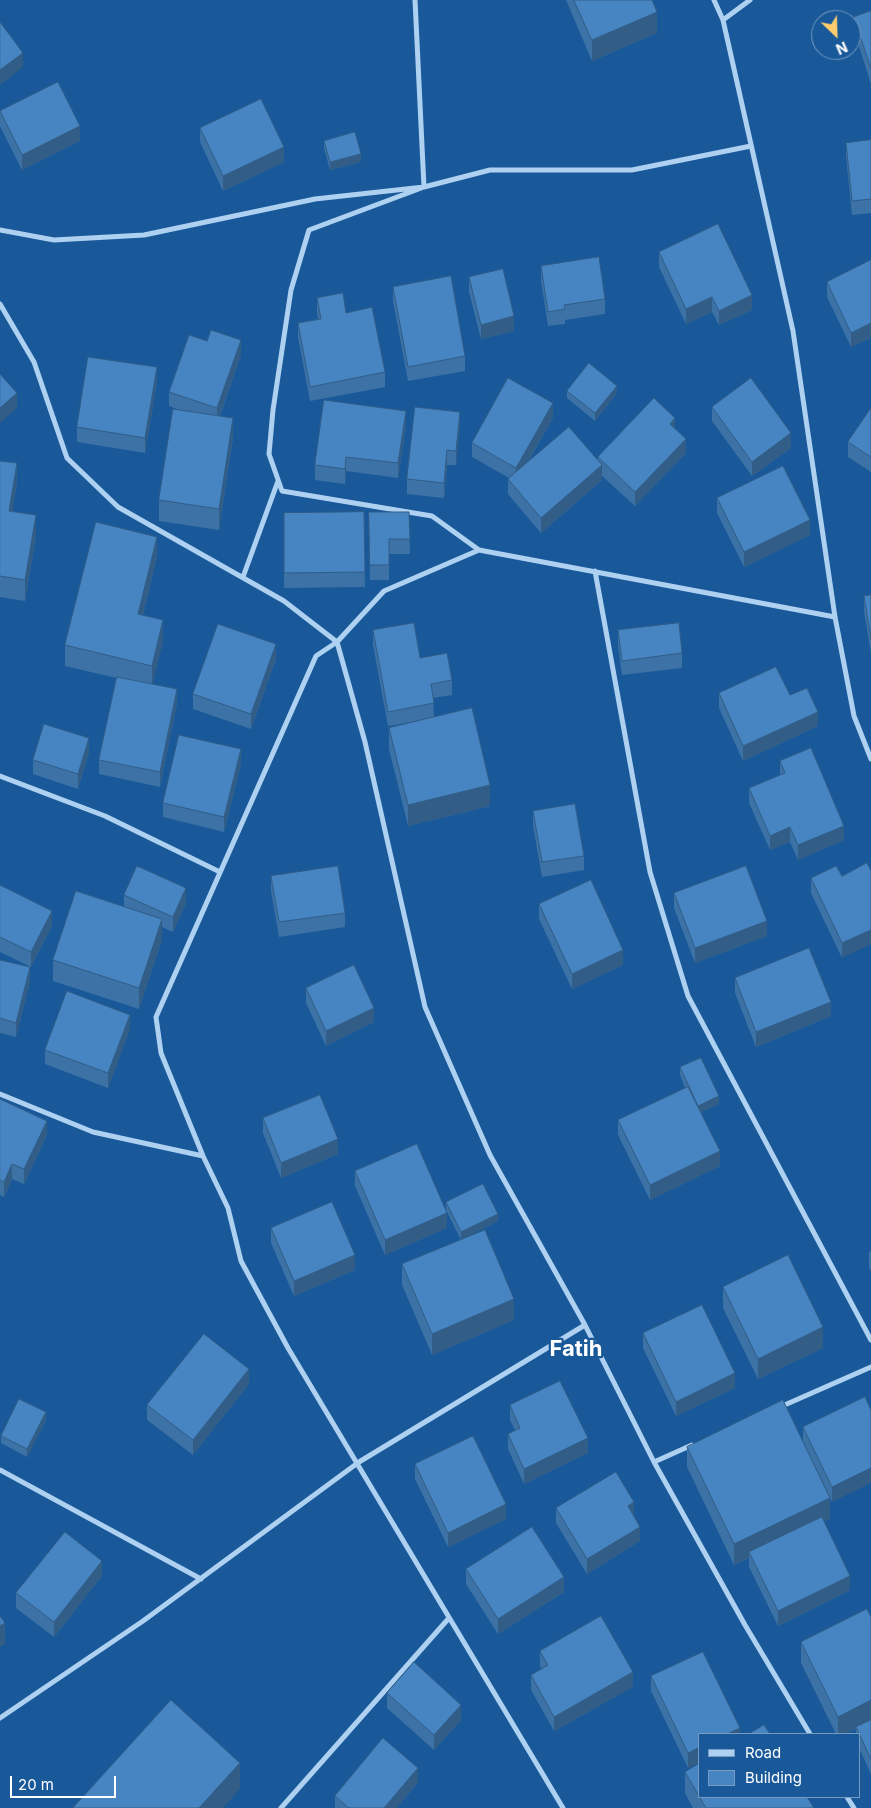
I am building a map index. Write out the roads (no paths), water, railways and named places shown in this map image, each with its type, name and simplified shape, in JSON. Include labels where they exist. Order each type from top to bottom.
[{"type":"street","points":[[415,0],[424,187]]},
{"type":"street","points":[[714,0],[723,20],[793,331],[835,617],[854,716],[871,759]]},
{"type":"street","points":[[723,20],[750,0]]},
{"type":"street","points":[[751,146],[632,170],[490,170],[424,187],[309,230],[291,290],[273,410],[269,454],[282,491],[432,516],[480,550],[835,617]]},
{"type":"street","points":[[0,230],[54,240],[144,235],[315,199],[424,187]]},
{"type":"street","points":[[0,304],[34,362],[67,458],[118,507],[168,537],[243,577],[303,614],[337,642],[365,742],[425,1008],[490,1155],[585,1325],[654,1462],[745,1625],[809,1733]]},
{"type":"street","points":[[243,577],[278,481]]},
{"type":"street","points":[[480,550],[384,591],[337,642],[316,656],[156,1017],[160,1053],[203,1156],[228,1208],[241,1261],[288,1348],[359,1462],[449,1618],[563,1808]]},
{"type":"street","points":[[595,571],[650,872],[688,996],[871,1340]]},
{"type":"street","points":[[0,776],[105,816],[220,872]]},
{"type":"street","points":[[0,1094],[93,1132],[203,1156]]},
{"type":"street","points":[[0,1718],[201,1579],[359,1462],[585,1325]]},
{"type":"street","points":[[772,1411],[871,1367]]},
{"type":"street","points":[[654,1462],[699,1442]]},
{"type":"street","points":[[0,1470],[201,1579]]},
{"type":"street","points":[[281,1808],[449,1618]]},
{"type":"district","name":"Fatih","points":[[576,1349]]}]
